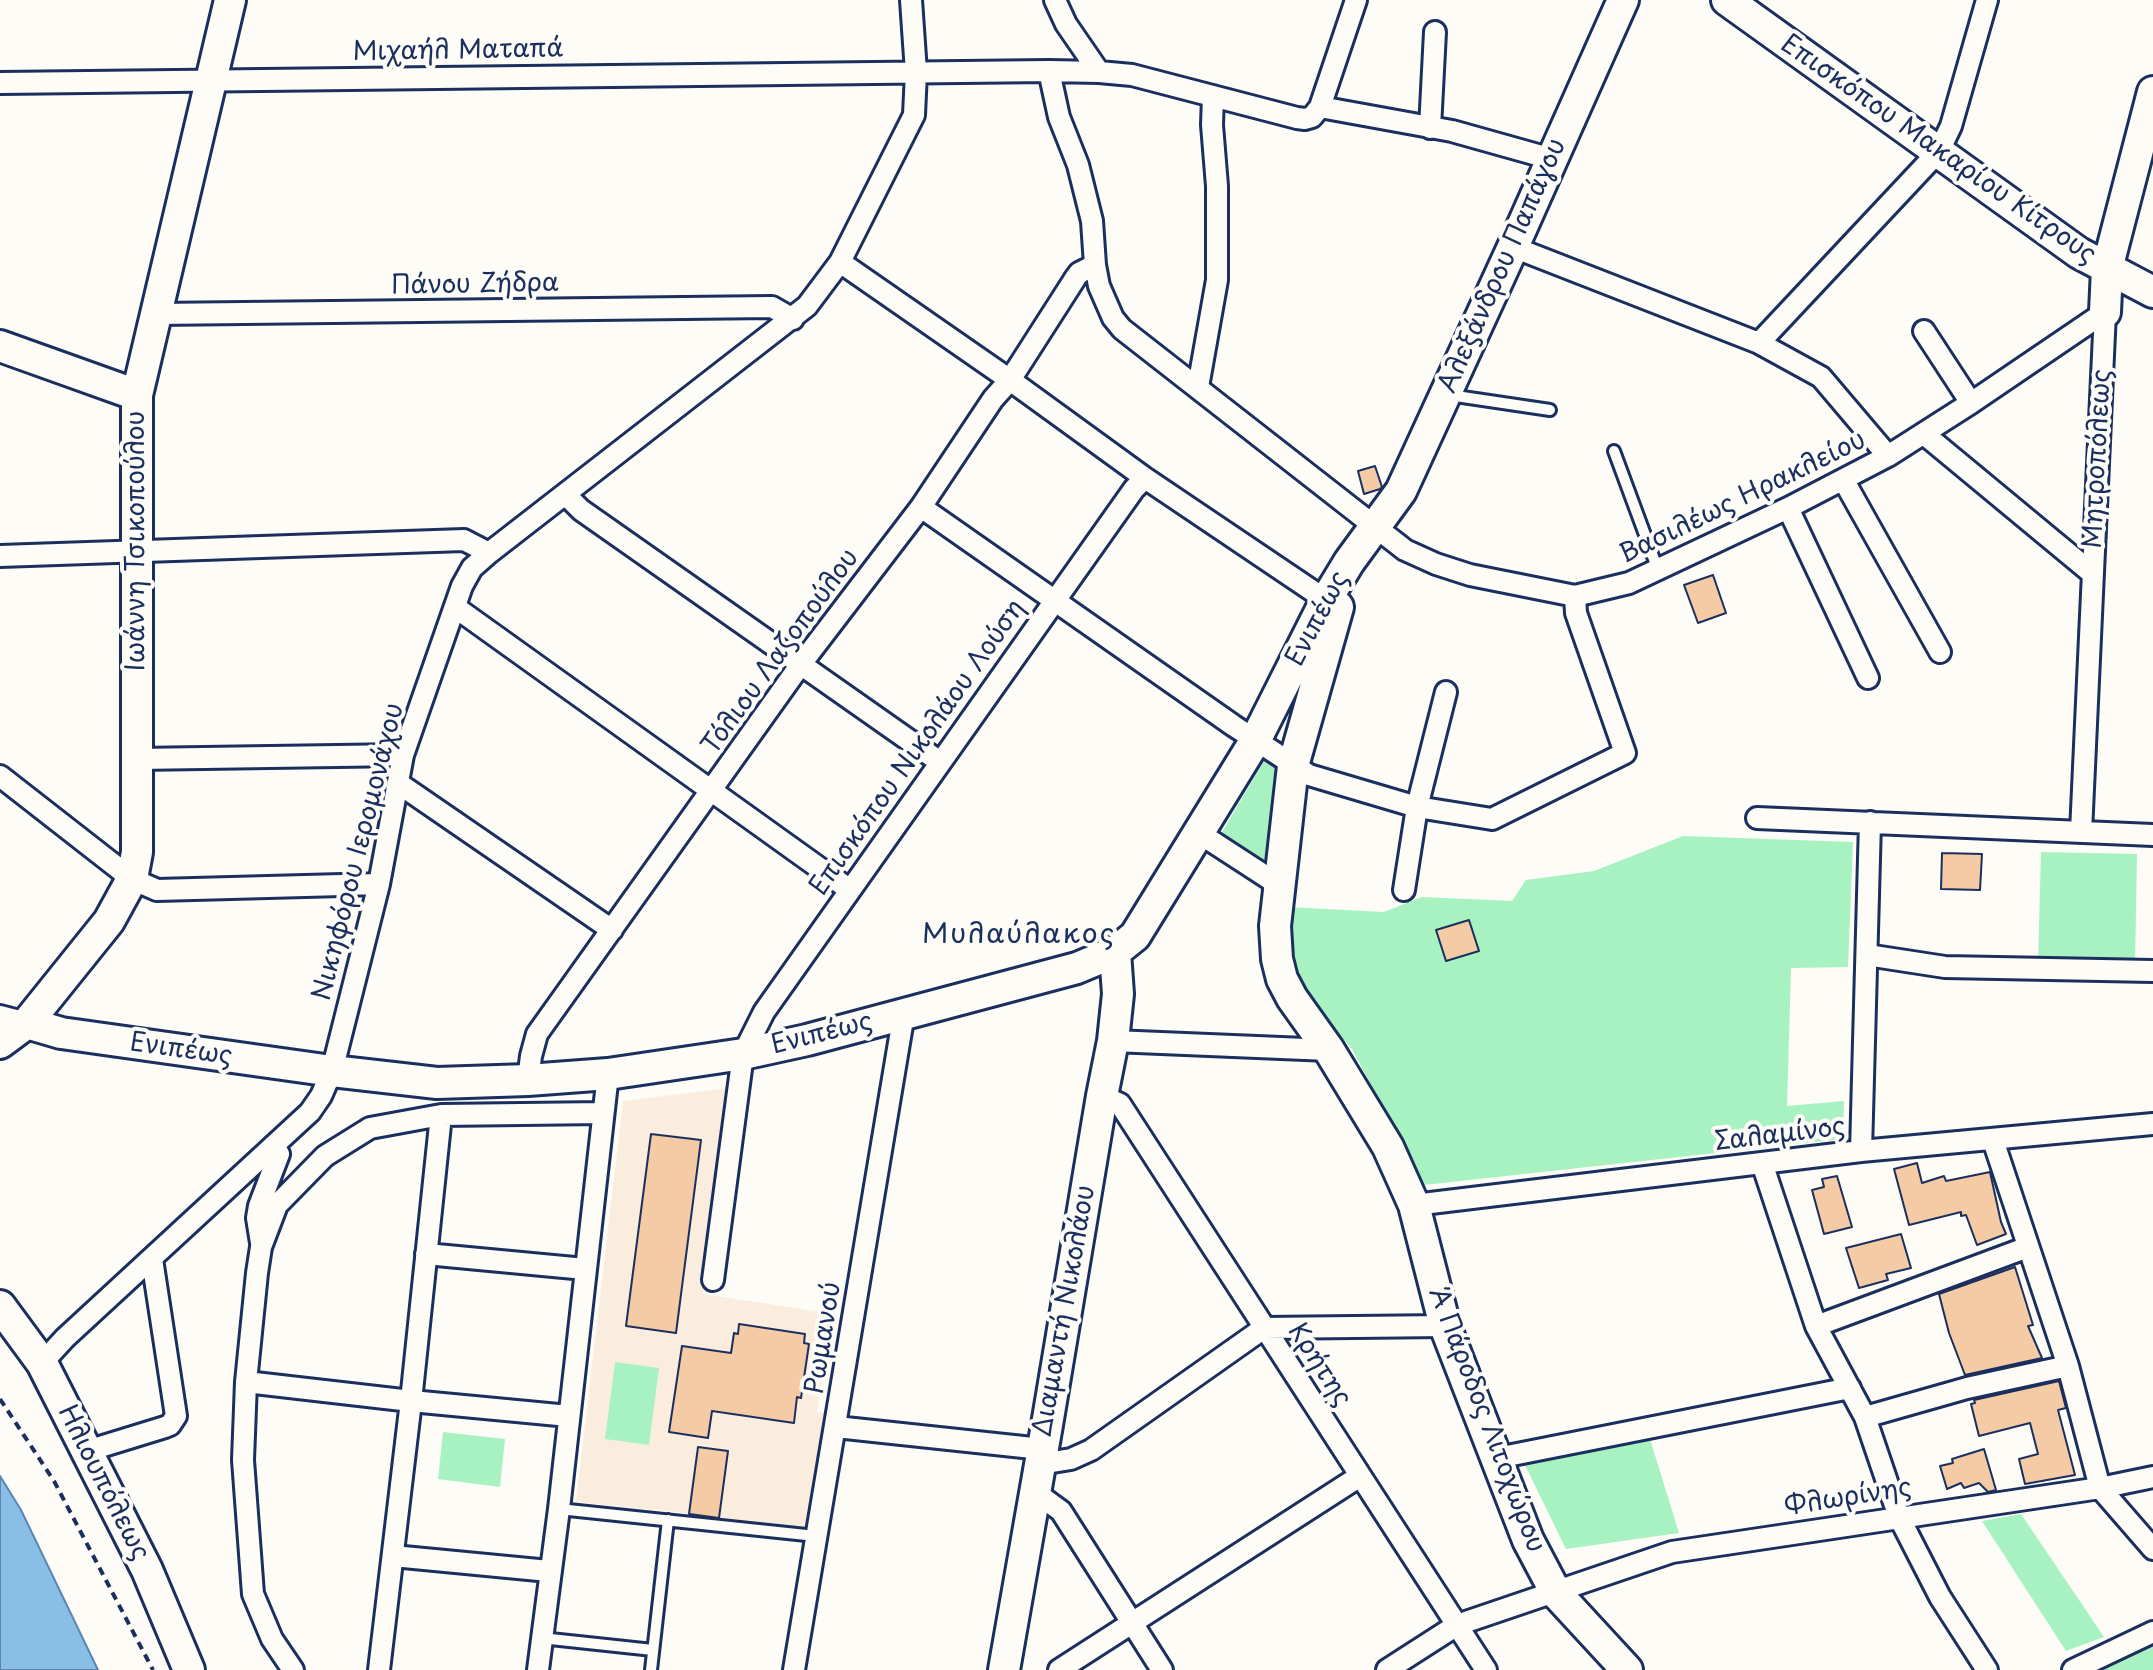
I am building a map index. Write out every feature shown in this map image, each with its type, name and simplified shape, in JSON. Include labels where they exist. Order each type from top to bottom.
[{"type":"street","name":"Ιωάννη Τσικοπούλου","points":[[0,1043],[13,1019],[109,921],[132,879],[137,852],[137,395],[230,0]]},
{"type":"street","name":"Νικηφόρου Ιερομονάχου","points":[[42,1363],[65,1338],[310,1112],[321,1096],[332,1071],[379,884],[403,755],[462,586],[472,568],[489,553],[807,306],[840,262],[914,115],[916,72],[911,0]]},
{"type":"street","points":[[1055,0],[1066,24],[1099,72]]},
{"type":"street","points":[[1316,112],[1356,0]]},
{"type":"street","name":"Αλεξάνδρου Παπάγου","points":[[1375,527],[1401,491],[1623,0]]},
{"type":"street","name":"Επισκόπου Μακαρίου Κίτρους","points":[[1727,0],[2079,253],[2153,292]]},
{"type":"street","points":[[1759,343],[1939,151],[1951,126],[1987,0]]},
{"type":"street","points":[[1430,128],[1435,32]]},
{"type":"street","name":"Βασιλέως Ηρακλείου","points":[[1049,71],[1059,117],[1078,165],[1092,221],[1099,286],[1113,318],[1122,329],[1405,550],[1470,575],[1575,596],[1629,583],[1844,481],[1888,456],[2105,312]]},
{"type":"street","name":"Μιχαήλ Ματαπά","points":[[0,83],[1099,72],[1132,75],[1297,118],[1316,112],[1452,131],[1552,159]]},
{"type":"street","points":[[1198,387],[1217,280],[1213,96]]},
{"type":"street","name":"Μητροπόλεως","points":[[2081,832],[2107,269],[2151,110]]},
{"type":"street","points":[[1513,247],[1759,343],[1821,377],[1888,456]]},
{"type":"street","points":[[840,262],[1145,478],[1326,600]]},
{"type":"street","name":"Τόλιου Λαζοπούλου","points":[[528,1080],[537,1034],[801,664],[921,507],[993,399],[1010,380],[1076,277],[1095,265]]},
{"type":"street","name":"Πάνου Ζήδρα","points":[[156,314],[772,307],[793,319]]},
{"type":"street","points":[[1924,331],[1971,403]]},
{"type":"street","points":[[0,346],[137,395]]},
{"type":"street","points":[[1924,434],[2093,574]]},
{"type":"street","name":"Επισκόπου Νικολάου Λούση","points":[[713,1280],[743,1054],[764,1012],[1054,600],[1145,478]]},
{"type":"street","points":[[1844,481],[1940,652]]},
{"type":"street","points":[[566,495],[581,510],[940,762]]},
{"type":"street","points":[[921,507],[1255,741],[1309,775],[1417,807],[1492,819],[1625,753],[1576,613],[1575,596]]},
{"type":"street","points":[[1788,508],[1868,678]]},
{"type":"street","name":"Ενιπέως","points":[[13,1019],[61,1033],[332,1071],[437,1083],[528,1080],[608,1074],[743,1054],[807,1040],[1077,968],[1115,952],[1135,936],[1255,741],[1326,600],[1375,527]]},
{"type":"street","points":[[0,556],[464,540],[489,553]]},
{"type":"street","name":"Α΄ Πάροδος Λιτοχώρου","points":[[1349,562],[1293,766],[1275,926],[1282,979],[1388,1147],[1414,1205],[1445,1326],[1528,1540],[1556,1593],[1627,1670]]},
{"type":"street","points":[[455,607],[850,890]]},
{"type":"street","points":[[1404,890],[1417,807],[1446,692]]},
{"type":"street","points":[[137,759],[403,755]]},
{"type":"street","points":[[0,776],[132,879],[157,890],[379,884]]},
{"type":"street","points":[[398,783],[612,930]]},
{"type":"street","points":[[1757,818],[2153,835]]},
{"type":"street","points":[[1861,1151],[1870,822]]},
{"type":"street","points":[[1199,833],[1279,885]]},
{"type":"street","name":"Διαμαντή Νικολάου","points":[[1004,1670],[1113,1041],[1118,994],[1115,952]]},
{"type":"street","points":[[1867,955],[1945,967],[2153,971]]},
{"type":"street","name":"Ρωμανού","points":[[794,1670],[904,1013]]},
{"type":"street","points":[[1113,1041],[1329,1050]]},
{"type":"street","points":[[538,1670],[608,1074]]},
{"type":"street","name":"Κρήτης","points":[[1102,1096],[1120,1104],[1486,1670]]},
{"type":"street","points":[[261,1247],[277,1205],[325,1156],[370,1128],[441,1115],[603,1113]]},
{"type":"street","points":[[379,1670],[441,1115]]},
{"type":"street","name":"Σαλαμίνος","points":[[1414,1205],[1861,1151],[2153,1124]]},
{"type":"street","points":[[1993,1140],[2068,1366],[2100,1488],[2153,1549]]},
{"type":"street","points":[[274,1145],[279,1154],[257,1218],[261,1247],[246,1382],[243,1460],[253,1594],[272,1639],[293,1670]]},
{"type":"street","points":[[1762,1163],[1816,1326],[1865,1417],[1899,1517],[1940,1597],[1987,1670]]},
{"type":"street","points":[[1816,1326],[2028,1247]]},
{"type":"street","points":[[426,1254],[585,1269]]},
{"type":"street","points":[[87,1451],[165,1427],[176,1416],[152,1259]]},
{"type":"street","name":"Ηλιουπόλεως","points":[[0,1306],[42,1363],[147,1570],[189,1670]]},
{"type":"street","points":[[836,1427],[1039,1468],[1091,1450],[1264,1328],[1445,1326]]},
{"type":"street","points":[[1865,1417],[1967,1388],[2068,1366]]},
{"type":"street","points":[[246,1382],[569,1416]]},
{"type":"street","points":[[1497,1458],[1850,1388]]},
{"type":"street","points":[[1039,1468],[1061,1511],[1162,1670]]},
{"type":"street","points":[[1059,1670],[1360,1476]]},
{"type":"street","name":"Φλωρίνης","points":[[1387,1670],[1457,1625],[1672,1552],[2100,1488],[2153,1477]]},
{"type":"street","points":[[393,1556],[549,1571]]},
{"type":"street","points":[[2073,1670],[2153,1632]]},
{"type":"lane","points":[[1445,394],[1550,410]]},
{"type":"lane","points":[[1614,451],[1658,570]]},
{"type":"lane","points":[[559,1509],[816,1536]]},
{"type":"lane","points":[[651,1670],[668,1520]]},
{"type":"lane","points":[[541,1638],[653,1650]]},
{"type":"path","points":[[0,1399],[54,1481],[153,1670]]},
{"type":"shaded area","points":[[729,1088],[703,1294],[834,1314],[817,1412],[830,1414],[809,1532],[685,1518],[684,1513],[576,1502],[623,1101]]},
{"type":"green space","points":[[1264,761],[1285,774],[1272,875],[1218,839]]},
{"type":"green space","points":[[1683,836],[1853,842],[1848,967],[1791,968],[1787,1106],[1844,1101],[1843,1139],[1424,1185],[1352,1049],[1300,988],[1287,964],[1286,907],[1384,912],[1422,897],[1512,901],[1526,880],[1594,871]]},
{"type":"green space","points":[[2041,852],[2137,854],[2135,966],[2038,963]]},
{"type":"green space","points":[[615,1362],[659,1368],[649,1445],[605,1439]]},
{"type":"green space","points":[[443,1432],[505,1439],[500,1487],[438,1479]]},
{"type":"green space","points":[[1649,1436],[1679,1533],[1566,1549],[1523,1461]]},
{"type":"green space","points":[[2021,1514],[2104,1637],[2066,1651],[1982,1521]]},
{"type":"green space","points":[[2153,1640],[2153,1670],[2088,1670]]},
{"type":"water","points":[[0,1476],[21,1510],[98,1670],[0,1670]]},
{"type":"building","points":[[1375,466],[1382,487],[1364,494],[1358,471]]},
{"type":"building","points":[[1713,575],[1726,613],[1698,623],[1684,585]]},
{"type":"building","points":[[1942,853],[1982,854],[1980,890],[1941,889]]},
{"type":"building","points":[[1469,920],[1479,951],[1446,961],[1436,930]]},
{"type":"building","points":[[651,1134],[701,1140],[676,1333],[626,1326]]},
{"type":"building","points":[[1917,1163],[1922,1183],[1944,1176],[1946,1181],[1990,1172],[2006,1234],[1977,1245],[1966,1215],[1961,1216],[1961,1212],[1909,1225],[1894,1169]]},
{"type":"building","points":[[1837,1176],[1852,1227],[1824,1234],[1812,1190],[1824,1187],[1822,1179]]},
{"type":"building","points":[[1901,1234],[1911,1268],[1886,1274],[1888,1280],[1859,1288],[1846,1248]]},
{"type":"building","points":[[2015,1267],[2033,1325],[2028,1326],[2042,1358],[1965,1375],[1939,1294]]},
{"type":"building","points":[[739,1324],[805,1334],[804,1343],[809,1344],[794,1423],[712,1411],[708,1438],[669,1432],[682,1346],[731,1353],[734,1333],[738,1334]]},
{"type":"building","points":[[2059,1381],[2066,1408],[2058,1410],[2075,1475],[2025,1484],[2019,1459],[2038,1454],[2030,1423],[1979,1436],[1971,1404],[1975,1403],[1974,1400]]},
{"type":"building","points":[[698,1447],[728,1451],[719,1518],[689,1514]]},
{"type":"building","points":[[1984,1449],[1996,1490],[1988,1492],[1979,1483],[1964,1488],[1961,1483],[1947,1489],[1940,1466]]},
{"type":"district","name":"Μυλαύλακος","points":[[1019,935]]}]
